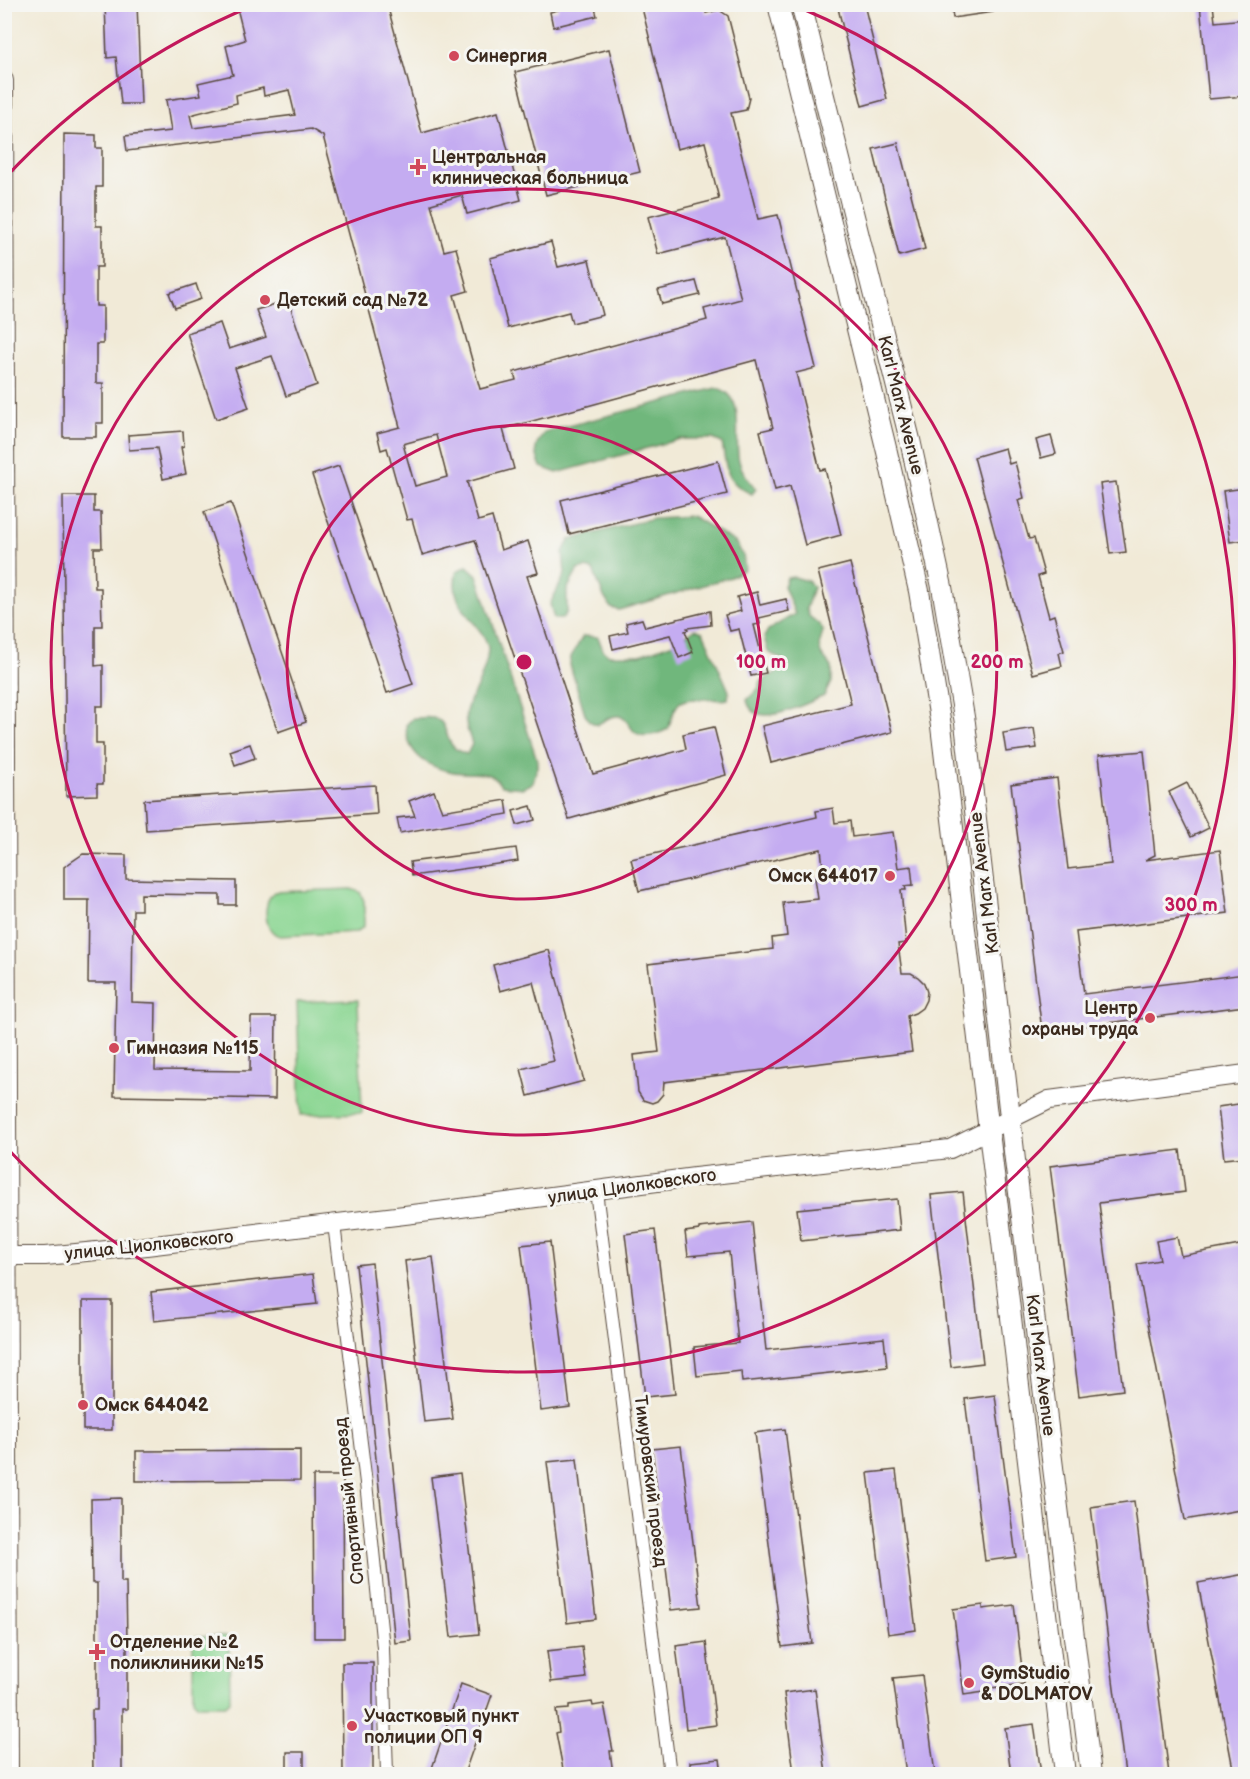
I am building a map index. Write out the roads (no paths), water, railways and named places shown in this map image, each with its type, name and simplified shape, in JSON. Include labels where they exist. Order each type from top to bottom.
[{"type":"main road","name":"Karl Marx Avenue","points":[[778,4],[907,536],[919,591],[942,732],[1065,1774]]},
{"type":"main road","name":"Karl Marx Avenue","points":[[801,4],[910,440],[942,587],[965,723],[1091,1774]]},
{"type":"main road","points":[[4,80],[9,1774]]},
{"type":"main road","points":[[907,536],[930,532]]},
{"type":"main road","points":[[919,591],[942,587]]},
{"type":"main road","name":"улица Циолковского","points":[[7,1256],[45,1256],[334,1224],[695,1177],[950,1149],[1049,1100],[1245,1074]]},
{"type":"street","name":"Тимуровский проезд","points":[[596,1191],[670,1774]]},
{"type":"street","name":"Спортивный проезд","points":[[334,1224],[366,1483],[383,1648],[387,1774]]},
{"type":"place","name":"Синергия","points":[[454,56]]},
{"type":"place","name":"Центральная клиническая больница","points":[[418,167]]},
{"type":"place","name":"Детский сад №72","points":[[265,300]]},
{"type":"place","name":"Омск 644017","points":[[890,876]]},
{"type":"place","name":"Центр охраны труда","points":[[1150,1018]]},
{"type":"place","name":"Гимназия №115","points":[[114,1048]]},
{"type":"place","name":"Омск 644042","points":[[83,1405]]},
{"type":"place","name":"Отделение №2 поликлиники №15","points":[[97,1652]]},
{"type":"place","name":"GymStudio & DOLMATOV","points":[[969,1683]]},
{"type":"place","name":"Участковый пункт полиции ОП 9","points":[[352,1726]]}]
